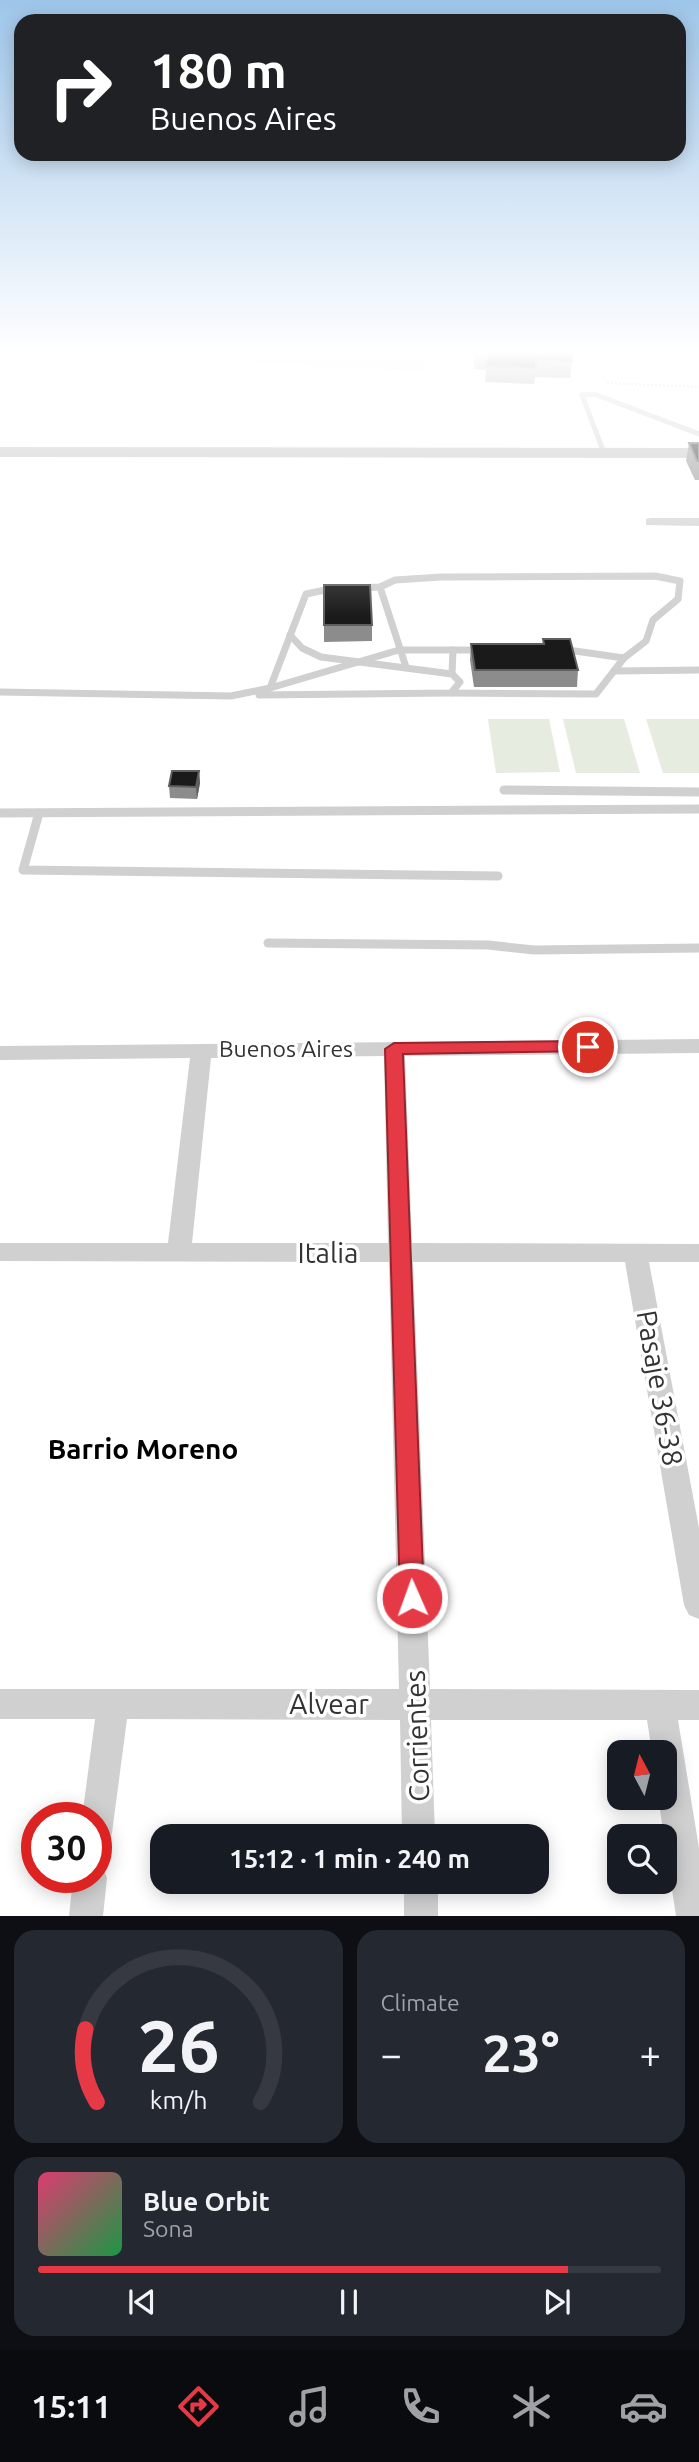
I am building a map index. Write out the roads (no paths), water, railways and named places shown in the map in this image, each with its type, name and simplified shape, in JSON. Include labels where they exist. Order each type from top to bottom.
[{"type":"street","points":[[0,452],[699,453]]},
{"type":"street","points":[[650,522],[699,522]]},
{"type":"street","name":"Buenos Aires","points":[[0,1053],[699,1046]]},
{"type":"street","name":"Corrientes","points":[[394,1049],[419,1824]]},
{"type":"street","points":[[179,1252],[201,1050]]},
{"type":"street","name":"Italia","points":[[0,1252],[699,1253]]},
{"type":"street","name":"Pasaje 36-38","points":[[635,1253],[699,1605]]},
{"type":"street","name":"Alvear","points":[[0,1704],[699,1705]]},
{"type":"street","points":[[100,1802],[113,1704]]},
{"type":"street","points":[[660,1704],[693,1916]]},
{"type":"street","points":[[86,1916],[88,1893]]},
{"type":"street","points":[[421,1894],[421,1916]]},
{"type":"lane","points":[[598,438],[604,453]]},
{"type":"lane","points":[[0,692],[231,696],[524,693],[554,698],[596,694],[624,657],[646,641],[653,620],[678,599],[680,581],[655,576],[441,577],[395,579],[380,587],[354,588]]},
{"type":"lane","points":[[380,587],[406,667]]},
{"type":"lane","points":[[270,688],[306,594],[341,588]]},
{"type":"lane","points":[[290,635],[302,648],[321,657],[452,674],[460,682],[451,693]]},
{"type":"lane","points":[[554,649],[624,657]]},
{"type":"lane","points":[[231,696],[270,688],[399,650],[491,650]]},
{"type":"lane","points":[[452,674],[453,650]]},
{"type":"lane","points":[[614,671],[699,670]]},
{"type":"lane","points":[[504,790],[699,792]]},
{"type":"lane","points":[[0,813],[699,809]]},
{"type":"lane","points":[[39,813],[23,870],[498,876]]},
{"type":"lane","points":[[268,943],[488,945],[534,950],[699,948]]},
{"type":"district","name":"Barrio Moreno","points":[[143,1449]]}]
